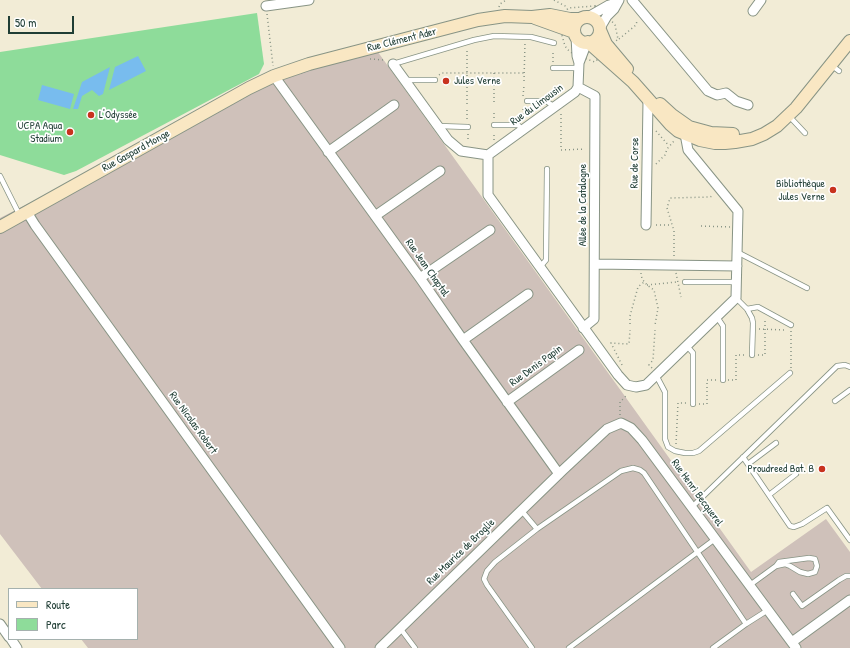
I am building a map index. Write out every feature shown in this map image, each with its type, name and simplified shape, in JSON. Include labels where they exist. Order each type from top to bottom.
[{"type":"street","points":[[266,6],[309,0]]},
{"type":"street","points":[[632,0],[708,91],[717,95],[726,93],[736,101],[748,105]]},
{"type":"street","points":[[753,11],[761,0]]},
{"type":"street","points":[[618,2],[607,16],[595,40],[588,42],[581,41],[575,34],[575,26],[584,18],[618,2]]},
{"type":"street","name":"Rue Clément Ader","points":[[274,76],[309,64],[478,20],[505,16],[532,17],[550,15],[570,19],[584,18]]},
{"type":"street","name":"Rue Clément Ader","points":[[532,17],[575,34]]},
{"type":"street","points":[[393,64],[448,140],[461,151],[488,155],[488,195],[615,371],[627,385],[636,387],[646,385],[736,298],[738,211],[688,150],[687,134],[672,115],[658,103],[606,44],[597,22],[584,18]]},
{"type":"street","name":"Rue du Limousin","points":[[575,34],[576,56],[579,65]]},
{"type":"street","points":[[588,42],[633,82],[671,126],[707,142],[725,143],[739,142],[764,134],[777,126],[793,112],[835,68],[850,41]]},
{"type":"street","name":"Rue du Limousin","points":[[488,155],[575,92],[578,88],[579,65],[588,42]]},
{"type":"street","name":"Rue Jean Chaptal","points":[[274,76],[559,474]]},
{"type":"street","name":"Rue Gaspard Monge","points":[[0,227],[249,88],[274,76]]},
{"type":"street","name":"Allée de la Catalogne","points":[[578,88],[595,96],[594,319],[583,328]]},
{"type":"street","name":"Rue de Corse","points":[[646,225],[648,101]]},
{"type":"street","points":[[328,152],[394,105]]},
{"type":"street","points":[[375,216],[440,171]]},
{"type":"street","name":"Rue Nicolas Robert","points":[[24,214],[35,225],[340,648]]},
{"type":"street","points":[[420,278],[490,230]]},
{"type":"street","points":[[595,264],[737,266]]},
{"type":"street","points":[[463,340],[528,294]]},
{"type":"street","name":"Rue Denis Papin","points":[[507,402],[579,350]]},
{"type":"street","points":[[559,474],[607,429],[621,423]]},
{"type":"street","name":"Rue Henri Becquerel","points":[[621,423],[632,428],[642,440],[794,645]]},
{"type":"street","name":"Rue Maurice de Broglie","points":[[380,648],[559,474]]},
{"type":"street","points":[[794,645],[850,600]]},
{"type":"street","points":[[0,624],[8,635]]},
{"type":"lane","points":[[393,64],[467,42],[494,36],[525,37],[554,43]]},
{"type":"lane","points":[[553,68],[579,65]]},
{"type":"lane","points":[[405,80],[435,80]]},
{"type":"lane","points":[[527,101],[546,101],[555,107]]},
{"type":"lane","points":[[793,112],[806,133]]},
{"type":"lane","points":[[494,125],[518,125],[523,130]]},
{"type":"lane","points":[[439,126],[468,127]]},
{"type":"lane","points":[[540,267],[546,260],[547,169]]},
{"type":"lane","points":[[0,176],[24,214]]},
{"type":"lane","points":[[737,252],[807,288]]},
{"type":"lane","points":[[685,282],[736,282]]},
{"type":"lane","points":[[736,298],[752,318],[752,355]]},
{"type":"lane","points":[[747,310],[758,307],[791,325]]},
{"type":"lane","points":[[717,317],[723,326],[722,380]]},
{"type":"lane","points":[[687,346],[693,353],[693,404]]},
{"type":"lane","points":[[692,507],[837,366],[845,365],[850,367]]},
{"type":"lane","points":[[656,375],[665,392],[665,439],[668,447],[675,452],[693,453],[699,451],[790,373]]},
{"type":"lane","points":[[835,401],[850,390]]},
{"type":"lane","points":[[748,464],[776,443]]},
{"type":"lane","points":[[743,457],[790,526],[802,524],[827,508],[850,540]]},
{"type":"lane","points":[[532,648],[484,579],[486,571],[495,562],[537,529],[621,471],[633,468],[644,473],[746,624]]},
{"type":"lane","points":[[769,495],[796,474]]},
{"type":"lane","points":[[522,510],[537,529]]},
{"type":"lane","points":[[569,648],[716,539]]},
{"type":"lane","points":[[750,585],[776,566],[779,562],[809,558],[815,559],[817,566],[815,572],[808,574],[798,571],[785,564],[776,566]]},
{"type":"lane","points":[[798,571],[797,564],[799,560]]},
{"type":"lane","points":[[793,594],[802,606],[839,580],[850,576]]},
{"type":"lane","points":[[713,648],[768,610]]},
{"type":"lane","points":[[400,628],[415,648]]},
{"type":"path","points":[[554,0],[568,8]]},
{"type":"path","points":[[266,6],[274,76]]},
{"type":"path","points":[[618,39],[636,25],[638,19],[636,17]]},
{"type":"path","points":[[524,81],[525,37]]},
{"type":"path","points":[[467,42],[467,104]]},
{"type":"path","points":[[435,80],[442,73],[524,73]]},
{"type":"path","points":[[494,73],[494,105]]},
{"type":"path","points":[[523,130],[524,86]]},
{"type":"path","points":[[555,107],[561,112],[561,150],[595,149]]},
{"type":"path","points":[[648,121],[669,146]]},
{"type":"path","points":[[647,166],[655,165],[658,160],[665,155],[673,141],[687,134]]},
{"type":"path","points":[[681,297],[674,265],[674,231],[667,208],[670,198],[710,197],[720,190]]},
{"type":"path","points":[[646,225],[672,225]]},
{"type":"path","points":[[701,226],[737,227]]},
{"type":"path","points":[[640,265],[642,279],[654,290],[658,308],[655,325]]},
{"type":"path","points":[[630,324],[630,316],[638,287],[644,282]]},
{"type":"path","points":[[647,285],[685,282]]},
{"type":"path","points":[[753,329],[791,330],[790,373]]},
{"type":"path","points":[[615,371],[623,364],[611,343],[630,344],[630,330]]},
{"type":"path","points":[[655,330],[653,360],[649,365],[656,375]]},
{"type":"path","points":[[620,402],[621,423]]},
{"type":"shaded area","points":[[370,41],[751,572],[826,519],[850,552],[850,648],[88,648],[82,640],[138,640],[138,588],[41,588],[0,534],[0,218],[94,170],[268,73]]},
{"type":"green space","name":"L'Odyssée","points":[[257,13],[264,64],[259,74],[76,171],[64,175],[0,155],[0,52]]},
{"type":"water","points":[[138,56],[146,71],[109,90],[115,67]]},
{"type":"water","points":[[110,67],[103,94],[99,96],[92,90],[82,96],[78,109],[73,109],[82,82]]},
{"type":"water","points":[[42,85],[74,94],[70,109],[38,100]]},
{"type":"place","name":"Jules Verne","points":[[446,81]]},
{"type":"place","name":"L'Odyssée","points":[[91,115]]},
{"type":"place","name":"UCPA Aqua Stadium","points":[[70,132]]},
{"type":"place","name":"Bibliothèque Jules Verne","points":[[833,190]]},
{"type":"place","name":"Proudreed Bat. B","points":[[822,469]]}]
